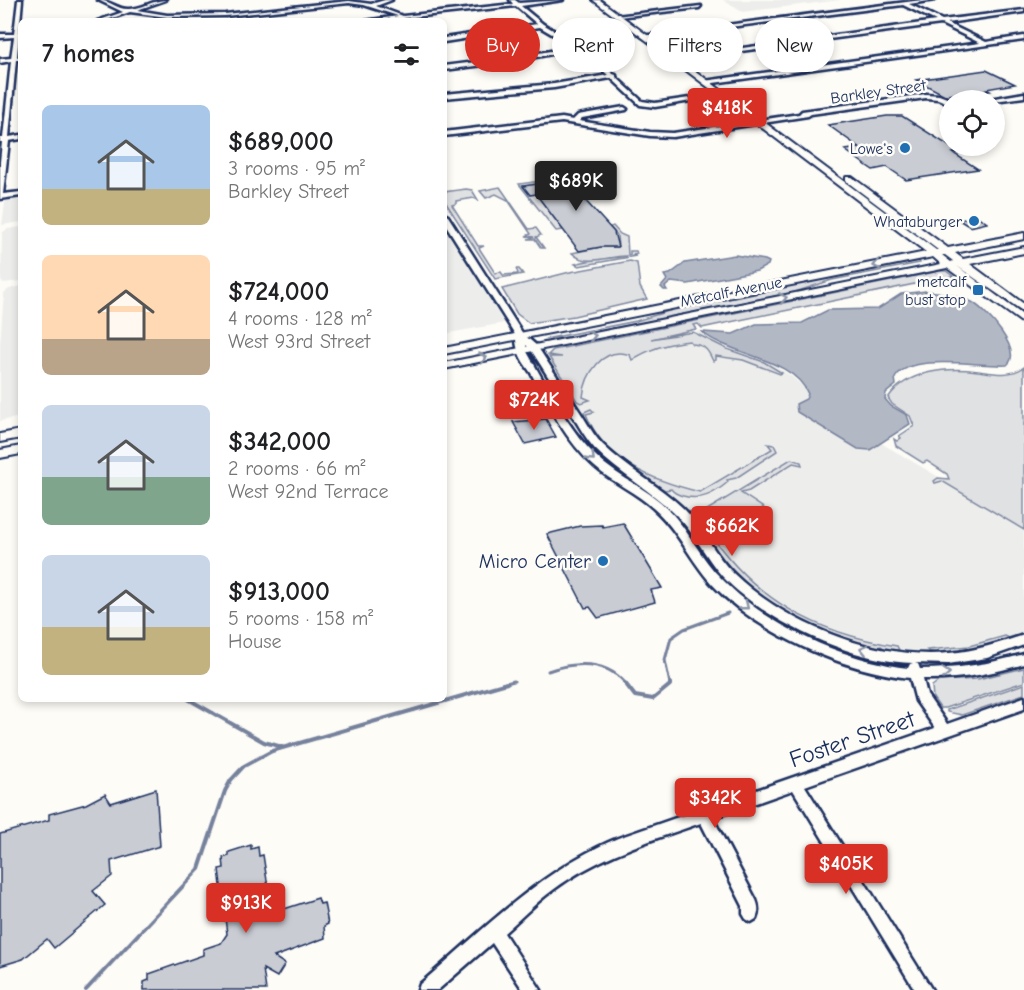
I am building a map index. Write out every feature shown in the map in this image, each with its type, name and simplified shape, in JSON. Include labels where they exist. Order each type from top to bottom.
[{"type":"main road","points":[[596,0],[647,34]]},
{"type":"main road","points":[[605,0],[621,15]]},
{"type":"main road","points":[[696,72],[710,81],[724,95],[869,194],[1024,309]]},
{"type":"main road","points":[[700,72],[824,171],[1024,321]]},
{"type":"main road","points":[[824,171],[830,171],[854,188],[869,194]]},
{"type":"main road","name":"Metcalf Avenue","points":[[447,350],[1024,236]]},
{"type":"main road","name":"Metcalf Avenue","points":[[447,365],[1024,250]]},
{"type":"main road","points":[[0,438],[18,435]]},
{"type":"main road","points":[[0,454],[18,451]]},
{"type":"street","points":[[18,194],[0,195],[3,140],[14,83],[13,59],[18,43],[16,35],[20,0]]},
{"type":"street","points":[[100,0],[131,11],[167,16],[198,16],[343,3],[371,6],[400,18]]},
{"type":"street","points":[[109,18],[164,0]]},
{"type":"street","points":[[371,6],[390,0]]},
{"type":"street","points":[[409,18],[515,2],[561,0]]},
{"type":"street","points":[[896,0],[986,43]]},
{"type":"street","points":[[743,23],[933,0]]},
{"type":"street","points":[[515,2],[541,25],[552,31]]},
{"type":"street","points":[[621,15],[699,6]]},
{"type":"street","points":[[743,49],[1024,11]]},
{"type":"street","points":[[447,40],[541,25]]},
{"type":"street","points":[[0,36],[16,35]]},
{"type":"street","points":[[710,81],[1024,38]]},
{"type":"street","points":[[447,68],[552,52]]},
{"type":"street","points":[[0,61],[18,58]]},
{"type":"street","points":[[609,72],[640,103],[646,105],[724,95]]},
{"type":"street","points":[[447,96],[545,87],[614,76]]},
{"type":"street","points":[[1005,98],[1024,95]]},
{"type":"street","name":"Barkley Street","points":[[576,121],[644,133],[673,135],[926,96],[939,98]]},
{"type":"street","points":[[447,134],[542,121],[576,121],[580,116],[624,109]]},
{"type":"street","points":[[3,140],[18,138]]},
{"type":"street","points":[[447,221],[528,349],[584,450],[598,464],[656,505],[671,520],[699,561],[728,584],[787,620],[817,633],[853,647],[911,659],[975,656],[1007,648],[1024,640]]},
{"type":"street","points":[[728,584],[756,615],[809,644],[858,661],[915,674],[982,669],[1024,659]]},
{"type":"street","points":[[911,659],[921,697],[945,731]]},
{"type":"street","name":"Foster Street","points":[[426,990],[531,897],[582,863],[618,845],[1024,704]]},
{"type":"street","points":[[796,783],[924,990]]},
{"type":"street","points":[[704,815],[751,904],[751,914]]},
{"type":"street","points":[[493,932],[533,990]]},
{"type":"shaded area","points":[[723,0],[841,0],[742,12]]},
{"type":"shaded area","points":[[555,179],[557,182],[523,186],[530,195],[536,194],[563,230],[556,231],[519,184]]},
{"type":"shaded area","points":[[500,187],[529,229],[536,228],[541,235],[536,237],[544,248],[541,248],[535,239],[528,239],[534,237],[526,236],[531,234],[508,200],[496,194],[486,198],[480,191]]},
{"type":"shaded area","points":[[472,190],[478,200],[474,198],[456,201],[456,204],[452,205],[478,246],[484,246],[479,248],[495,273],[517,274],[516,269],[519,269],[523,274],[495,279],[447,205],[447,192]]},
{"type":"shaded area","points":[[18,197],[18,222],[2,225],[5,202]]},
{"type":"shaded area","points":[[613,226],[620,234],[627,237],[628,255],[630,251],[636,251],[637,254],[579,266],[575,264],[593,260],[585,260],[572,253],[601,247],[618,247],[617,235],[610,227]]},
{"type":"shaded area","points":[[18,227],[18,281],[4,283],[1,281],[2,233],[7,229]]},
{"type":"shaded area","points":[[447,229],[468,264],[504,323],[447,333]]},
{"type":"shaded area","points":[[735,255],[769,262],[757,271],[688,284],[671,282],[665,287],[667,290],[661,287],[667,280],[664,275],[670,274],[685,263]]},
{"type":"shaded area","points":[[630,261],[637,263],[640,287],[647,299],[574,316],[529,323],[517,314],[502,289],[570,272]]},
{"type":"shaded area","points":[[919,261],[920,263],[832,280],[795,292],[570,337],[545,339],[636,321],[685,306]]},
{"type":"shaded area","points":[[946,271],[953,276],[702,328],[698,324],[693,325],[696,329],[651,339],[693,332],[727,349],[764,362],[782,373],[780,374],[743,360],[716,356],[716,360],[713,361],[703,347],[692,344],[690,341],[682,342],[653,349],[632,360],[630,355],[620,353],[604,358],[592,371],[584,388],[583,397],[590,400],[581,403],[577,401],[549,357],[562,357],[548,355],[553,350]]},
{"type":"shaded area","points":[[18,287],[18,418],[0,421],[0,344],[4,293]]},
{"type":"shaded area","points":[[926,291],[955,296],[978,306],[1001,331],[1011,350],[1011,359],[1007,365],[947,362],[915,365],[903,370],[895,378],[896,385],[886,393],[885,399],[891,406],[907,415],[910,424],[870,450],[858,449],[797,412],[796,404],[806,399],[808,394],[801,382],[789,372],[714,340],[702,332],[733,334],[756,324],[802,323],[828,310],[878,309],[901,294]]},
{"type":"shaded area","points":[[699,331],[720,344],[762,358],[791,376],[806,389],[808,394],[806,399],[858,449],[870,450],[881,443],[1024,527],[1024,634],[973,651],[906,653],[875,648],[783,612],[714,551],[698,524],[682,507],[661,488],[623,464],[596,438],[548,361]]},
{"type":"shaded area","points":[[1024,367],[1024,530],[942,481],[935,483],[934,481],[938,478],[949,479],[947,474],[927,461],[923,463],[896,446],[894,439],[897,441],[901,438],[899,436],[914,426],[910,416],[892,404],[888,398],[906,381],[929,372],[966,370],[1008,373]]},
{"type":"shaded area","points":[[591,409],[594,412],[586,414],[594,431],[618,457],[665,482],[700,492],[772,449],[768,444],[774,445],[777,451],[736,478],[727,480],[728,482],[712,493],[696,498],[683,496],[655,484],[629,467],[603,446],[592,435],[586,423],[584,412]]},
{"type":"shaded area","points":[[791,459],[801,462],[802,465],[793,463],[749,491],[741,493],[765,509],[768,518],[764,519],[760,515],[707,529],[725,554],[745,575],[788,609],[839,632],[897,646],[899,650],[887,650],[881,646],[875,648],[846,640],[820,630],[773,605],[733,570],[698,524],[697,520],[702,513]]},
{"type":"shaded area","points":[[1005,636],[1011,639],[969,652],[944,654],[927,650],[969,646]]},
{"type":"shaded area","points":[[1024,668],[1024,682],[945,708],[940,708],[933,698],[932,686],[939,681],[978,679]]},
{"type":"shaded area","points":[[1024,684],[1024,694],[962,715],[947,712],[947,710]]},
{"type":"building","points":[[986,70],[1015,84],[986,89],[988,90],[939,90],[939,92],[916,80]]},
{"type":"building","points":[[716,104],[727,114],[723,114],[728,118],[710,120],[694,107]]},
{"type":"building","name":"Lowe's","points":[[887,116],[902,116],[939,139],[939,156],[958,156],[978,169],[906,180],[887,167],[873,170],[867,166],[845,150],[860,148],[828,125]]},
{"type":"building","points":[[588,177],[604,195],[583,198],[614,232],[618,247],[579,251],[536,194],[530,195],[523,186]]},
{"type":"building","name":"Whataburger","points":[[977,216],[987,223],[970,227],[959,220]]},
{"type":"building","points":[[546,419],[556,437],[525,444],[513,422]]},
{"type":"building","name":"Micro Center","points":[[623,523],[662,588],[651,590],[655,602],[598,618],[590,607],[585,608],[547,534],[580,526],[602,525],[603,527]]},
{"type":"building","points":[[156,789],[160,846],[111,861],[112,876],[93,891],[105,905],[54,948],[47,939],[23,959],[0,966],[0,834],[49,820],[49,814],[86,804],[105,794],[111,803]]},
{"type":"building","points":[[251,845],[251,849],[258,847],[259,856],[263,855],[272,913],[318,898],[320,904],[324,903],[328,924],[324,926],[325,938],[274,957],[285,964],[277,977],[263,969],[266,990],[144,990],[144,982],[149,980],[149,974],[203,955],[203,949],[221,943],[227,934],[219,869],[224,868],[223,858],[229,856],[229,852]]},
{"type":"waterway","points":[[670,684],[665,660],[671,638],[684,629],[728,613]]},
{"type":"waterway","points":[[548,671],[569,666],[590,665],[609,671],[625,683]]},
{"type":"waterway","points":[[502,684],[514,681]]},
{"type":"waterway","points":[[447,700],[507,683]]},
{"type":"waterway","points":[[625,683],[635,696],[653,699],[670,684]]},
{"type":"waterway","points":[[193,702],[264,742],[282,747]]},
{"type":"waterway","points":[[86,990],[199,869],[225,791],[231,780],[244,766],[272,751],[441,702]]},
{"type":"place","name":"Lowe's","points":[[905,148]]},
{"type":"place","name":"Whataburger","points":[[974,221]]},
{"type":"place","name":"metcalf bust stop","points":[[978,290]]},
{"type":"place","name":"Micro Center","points":[[603,561]]}]
